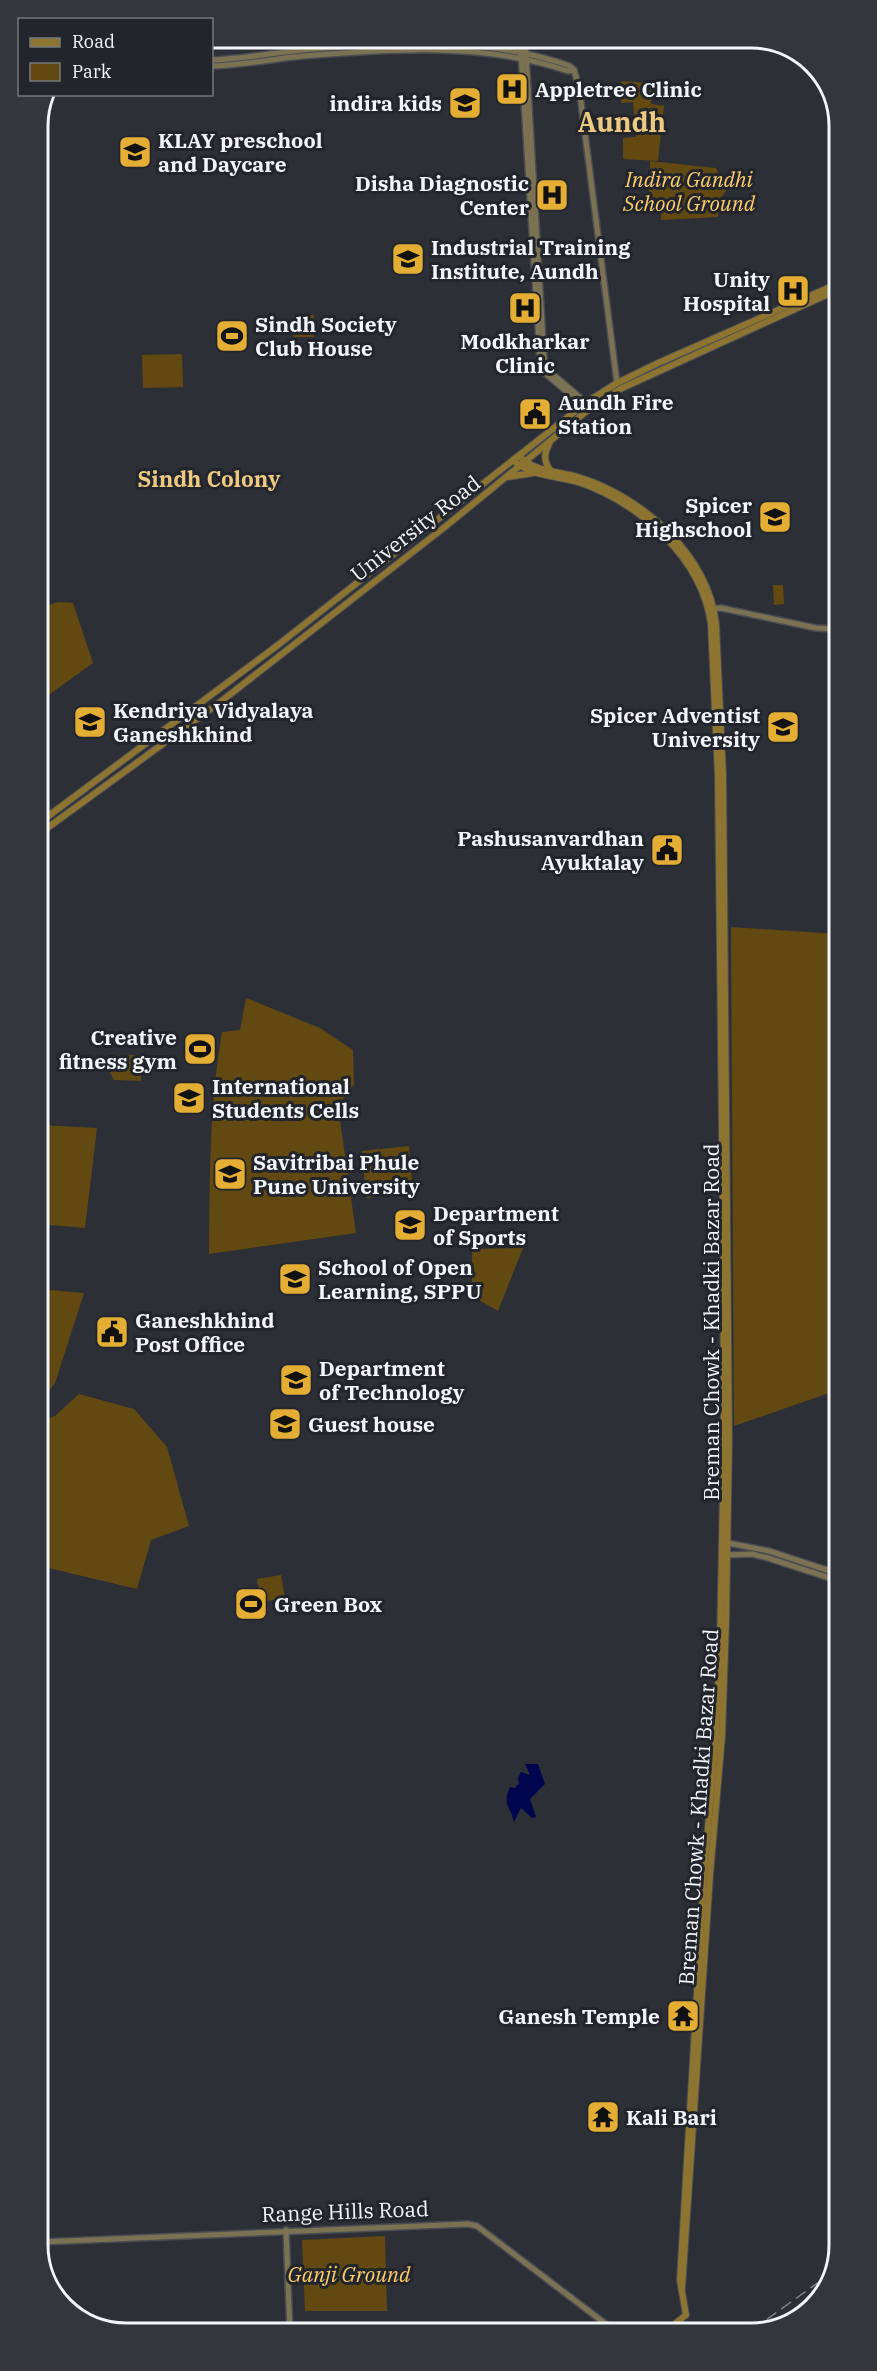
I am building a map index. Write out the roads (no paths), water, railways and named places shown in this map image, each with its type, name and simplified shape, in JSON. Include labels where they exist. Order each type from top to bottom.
[{"type":"main road","points":[[213,60],[347,48]]},
{"type":"main road","points":[[488,48],[523,54],[570,66],[574,70],[579,87],[618,386]]},
{"type":"main road","points":[[522,48],[540,359],[546,374],[587,406]]},
{"type":"main road","points":[[523,54],[524,48]]},
{"type":"main road","points":[[213,66],[304,56],[432,50],[523,54]]},
{"type":"main road","name":"University Road","points":[[48,816],[260,659],[519,461],[587,406],[618,386],[829,288]]},
{"type":"main road","name":"University Road","points":[[618,386],[829,294]]},
{"type":"main road","name":"University Road","points":[[48,827],[219,703],[506,477],[519,461],[552,439],[587,406]]},
{"type":"main road","points":[[550,470],[545,463],[545,456],[552,439]]},
{"type":"main road","name":"Breman Chowk - Khadki Bazar Road","points":[[519,461],[578,477],[614,492],[643,510],[667,534],[700,584],[712,609],[718,770],[725,1219],[726,1441],[722,1736],[704,1932],[685,2280],[682,2288],[686,2315],[676,2323]]},
{"type":"main road","name":"Breman Chowk - Khadki Bazar Road","points":[[519,461],[536,472],[576,482],[611,496],[667,534]]},
{"type":"main road","points":[[506,477],[536,472]]},
{"type":"main road","points":[[712,609],[829,628]]},
{"type":"main road","points":[[724,1542],[769,1551],[829,1577]]},
{"type":"main road","points":[[724,1555],[752,1554],[829,1572]]},
{"type":"main road","name":"Range Hills Road","points":[[48,2242],[456,2223],[477,2226],[604,2323]]},
{"type":"main road","points":[[286,2230],[290,2323]]},
{"type":"railway","points":[[764,2321],[820,2281]]},
{"type":"place","name":"Appletree Clinic","points":[[512,89]]},
{"type":"place","name":"indira kids","points":[[465,103]]},
{"type":"place","name":"KLAY preschool and Daycare","points":[[135,152]]},
{"type":"place","name":"Disha Diagnostic Center","points":[[552,195]]},
{"type":"place","name":"Industrial Training Institute, Aundh","points":[[408,259]]},
{"type":"place","name":"Unity Hospital","points":[[793,291]]},
{"type":"place","name":"Modkharkar Clinic","points":[[525,308]]},
{"type":"place","name":"Sindh Society Club House","points":[[232,336]]},
{"type":"place","name":"Aundh Fire Station","points":[[535,414]]},
{"type":"place","name":"Spicer Highschool","points":[[775,517]]},
{"type":"place","name":"Kendriya Vidyalaya Ganeshkhind","points":[[90,722]]},
{"type":"place","name":"Spicer Adventist University","points":[[783,727]]},
{"type":"place","name":"Pashusanvardhan Ayuktalay","points":[[667,850]]},
{"type":"place","name":"Creative fitness gym","points":[[200,1049]]},
{"type":"place","name":"International Students Cells","points":[[189,1098]]},
{"type":"place","name":"Savitribai Phule Pune University","points":[[230,1174]]},
{"type":"place","name":"Department of Sports","points":[[410,1225]]},
{"type":"place","name":"School of Open Learning, SPPU","points":[[295,1279]]},
{"type":"place","name":"Ganeshkhind Post Office","points":[[112,1332]]},
{"type":"place","name":"Department of Technology","points":[[296,1380]]},
{"type":"place","name":"Guest house","points":[[285,1424]]},
{"type":"place","name":"Green Box","points":[[251,1604]]},
{"type":"place","name":"Ganesh Temple","points":[[683,2016]]},
{"type":"place","name":"Kali Bari","points":[[603,2117]]},
{"type":"district","name":"Aundh","points":[[622,121]]},
{"type":"district","name":"Sindh Colony","points":[[209,478]]},
{"type":"park label","name":"Indira Gandhi School Ground","points":[[689,191]]},
{"type":"park label","name":"Ganji Ground","points":[[349,2274]]}]
